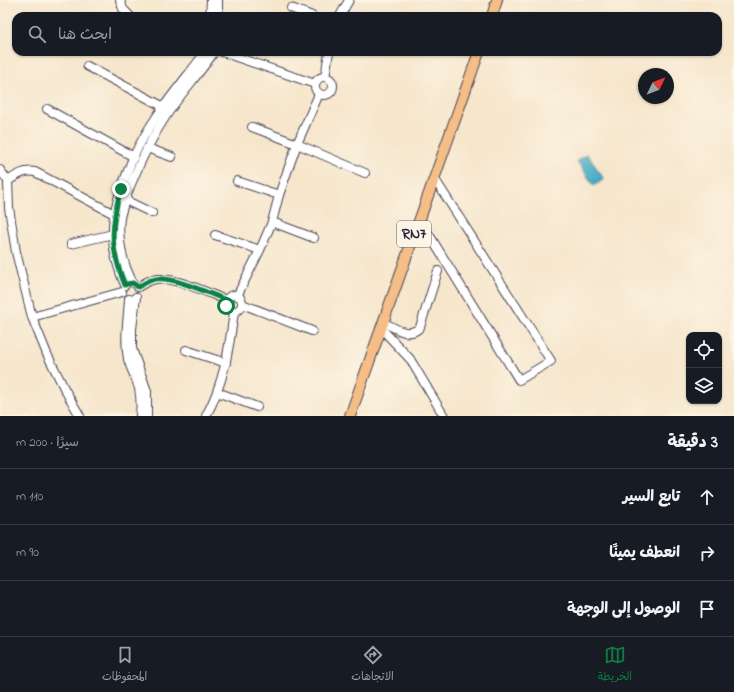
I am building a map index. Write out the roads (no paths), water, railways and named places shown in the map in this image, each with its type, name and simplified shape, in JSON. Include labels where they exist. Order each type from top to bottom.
[{"type":"main road","points":[[494,12],[498,0]]},
{"type":"main road","name":"RN7","points":[[350,416],[478,56]]},
{"type":"street","points":[[120,0],[123,9],[126,12]]},
{"type":"street","points":[[210,12],[211,0]]},
{"type":"street","points":[[218,0],[218,12]]},
{"type":"street","points":[[342,12],[349,0]]},
{"type":"street","points":[[291,8],[302,12]]},
{"type":"street","points":[[140,416],[138,384],[128,360],[126,346],[132,298],[138,294],[129,287],[115,256],[113,234],[114,214],[121,189],[134,157],[164,107],[206,56]]},
{"type":"street","points":[[132,298],[123,295],[129,287],[121,244],[120,218],[125,200],[147,148],[206,56]]},
{"type":"street","points":[[234,56],[315,84]]},
{"type":"street","points":[[324,77],[328,56]]},
{"type":"street","points":[[87,66],[164,107]]},
{"type":"street","points":[[324,77],[330,80],[333,88],[328,94],[319,94],[316,90],[315,84],[318,79],[324,77]]},
{"type":"street","points":[[237,296],[272,222],[297,144],[319,94]]},
{"type":"street","points":[[47,109],[134,157]]},
{"type":"street","points":[[252,127],[297,144],[365,173]]},
{"type":"street","points":[[147,148],[172,158]]},
{"type":"street","points":[[0,170],[8,181],[9,208],[16,252],[32,317],[47,354],[80,416]]},
{"type":"street","points":[[8,181],[24,172],[35,172],[114,214]]},
{"type":"street","points":[[420,220],[519,380],[551,361],[434,178]]},
{"type":"street","points":[[237,181],[280,194]]},
{"type":"street","points":[[125,200],[152,213]]},
{"type":"street","points":[[272,222],[314,238]]},
{"type":"street","points":[[71,244],[113,234]]},
{"type":"street","points":[[215,235],[260,250]]},
{"type":"street","points":[[382,325],[405,333],[412,333],[418,330],[438,271]]},
{"type":"street","points":[[32,317],[152,280],[173,280],[226,300]]},
{"type":"street","points":[[234,312],[228,309],[225,303],[229,296],[237,296],[241,300],[242,304],[312,331]]},
{"type":"street","points":[[132,298],[132,349],[147,391],[147,416]]},
{"type":"street","points":[[206,416],[223,376],[234,312],[238,310],[242,304]]},
{"type":"street","points":[[382,325],[410,359],[444,416]]},
{"type":"street","points":[[186,350],[226,363]]},
{"type":"street","points":[[217,392],[257,406]]},
{"type":"water","points":[[587,154],[604,179],[594,186],[577,161]]}]
